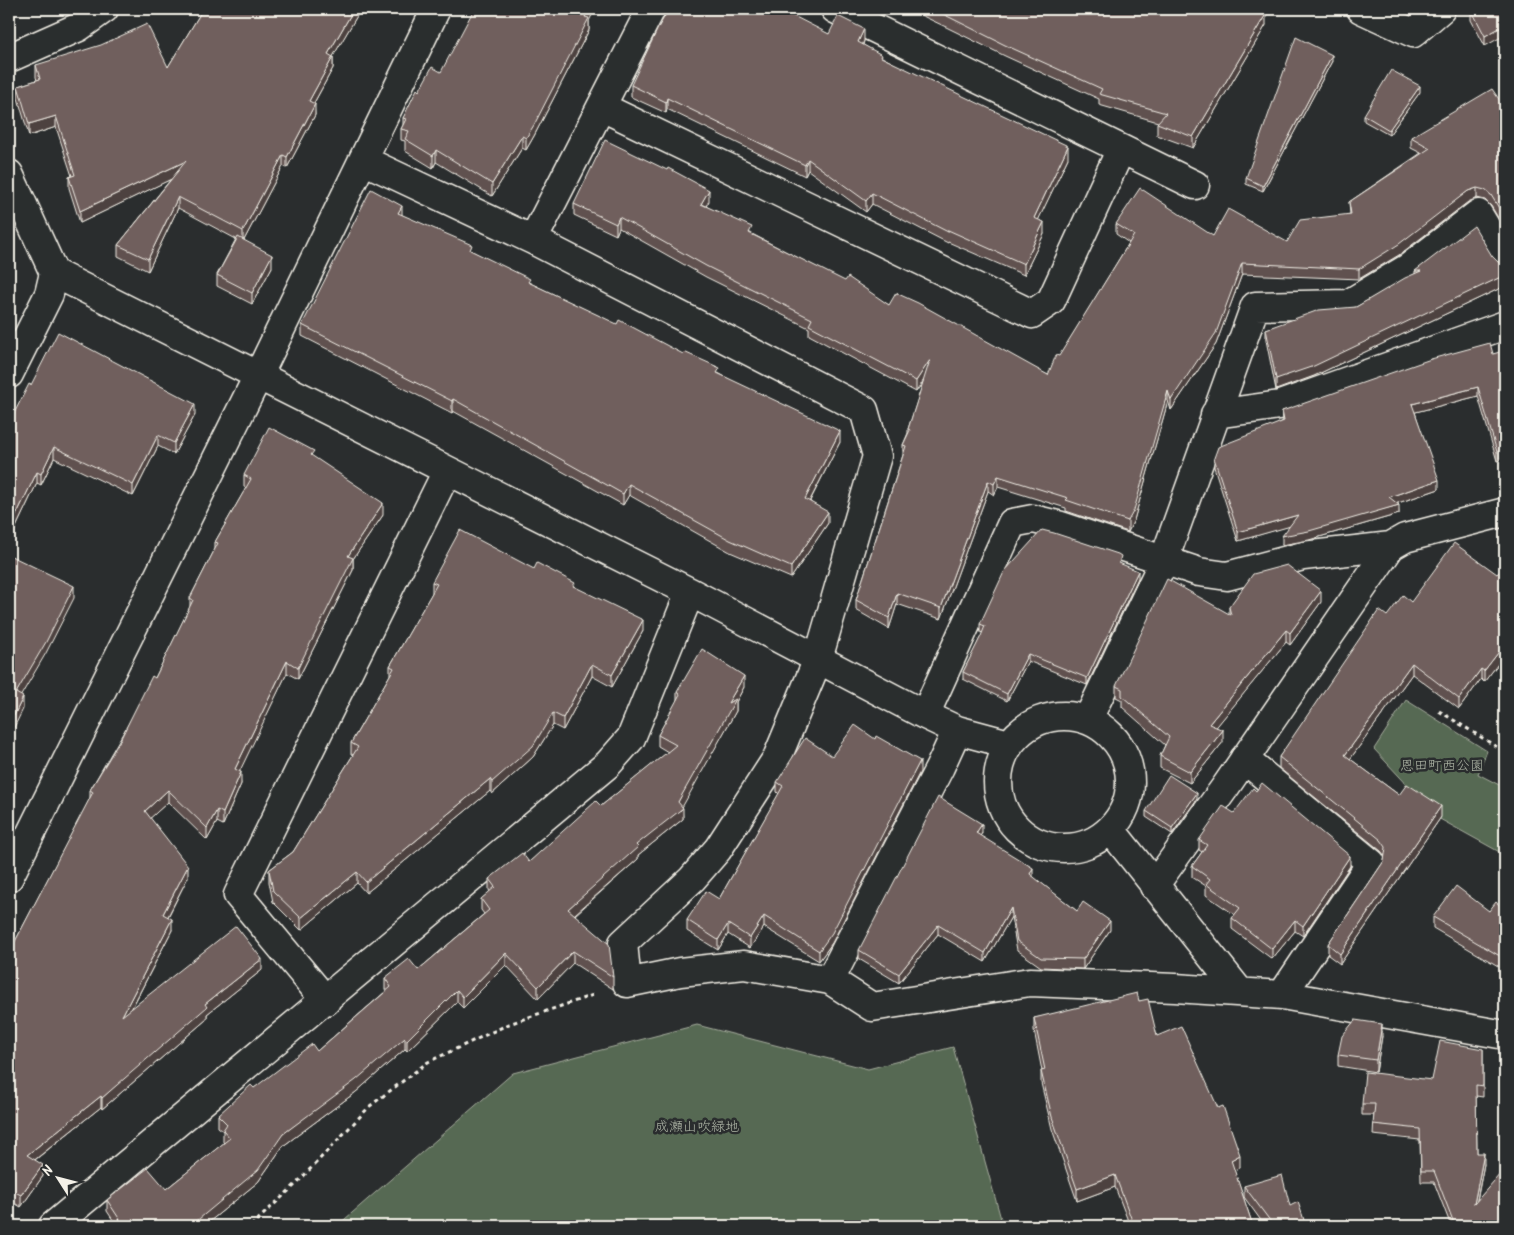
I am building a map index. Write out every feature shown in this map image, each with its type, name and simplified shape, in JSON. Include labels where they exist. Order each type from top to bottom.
[{"type":"street","points":[[9,58],[79,27],[104,9]]},
{"type":"street","points":[[9,877],[258,376],[436,9]]},
{"type":"street","points":[[533,240],[651,9]]},
{"type":"street","points":[[835,9],[1195,185]]},
{"type":"street","points":[[1361,9],[1413,33],[1442,9]]},
{"type":"street","points":[[602,107],[1032,314],[1051,301],[1121,148]]},
{"type":"street","points":[[363,160],[533,240],[864,410],[876,456],[818,659],[777,758],[718,850],[692,878],[623,943],[627,983],[680,972],[744,964],[830,980],[872,1008],[1030,982],[1239,991],[1282,995],[1505,1035]]},
{"type":"street","points":[[9,174],[54,273],[49,294],[9,374]]},
{"type":"street","points":[[1088,719],[1164,560],[1255,306],[1348,304],[1408,268],[1478,214],[1505,259]]},
{"type":"street","points":[[54,273],[690,592],[925,715],[957,730],[1009,744]]},
{"type":"street","points":[[1215,414],[1280,405],[1505,325]]},
{"type":"street","points":[[326,1001],[238,895],[447,471]]},
{"type":"street","points":[[925,715],[1012,523],[1034,520],[1058,525],[1198,572],[1227,576],[1303,556],[1391,546],[1405,538],[1505,512]]},
{"type":"street","points":[[1154,886],[1391,546]]},
{"type":"street","points":[[53,1226],[326,1001],[608,764],[631,738],[690,592]]},
{"type":"street","points":[[1066,715],[1088,719],[1107,730],[1121,747],[1129,768],[1130,790],[1124,812],[1111,830],[1095,841],[1076,848],[1057,849],[1037,844],[1020,834],[1008,818],[998,791],[997,781],[1000,761],[1009,744],[1024,728],[1044,718],[1066,715]]},
{"type":"street","points":[[830,980],[940,767],[957,730]]},
{"type":"street","points":[[1244,759],[1371,863],[1282,995]]},
{"type":"street","points":[[1111,830],[1239,991]]},
{"type":"path","points":[[1439,711],[1505,752]]},
{"type":"path","points":[[251,1226],[295,1185],[370,1106],[428,1062],[509,1024],[627,983]]},
{"type":"green space","name":"恩田町西公園","points":[[1406,700],[1487,751],[1478,774],[1505,788],[1505,855],[1438,818],[1374,749]]},
{"type":"green space","name":"成瀬山吹緑地","points":[[697,1025],[868,1069],[953,1047],[1003,1226],[337,1226],[513,1073]]},
{"type":"building","points":[[203,9],[354,9],[328,54],[333,57],[309,101],[315,104],[287,157],[283,155],[243,231],[178,197],[148,259],[118,245],[186,161],[80,211],[69,177],[75,175],[56,116],[29,124],[18,86],[40,79],[36,65],[101,45],[147,24],[168,67]]},
{"type":"building","points":[[474,9],[589,9],[585,17],[589,18],[534,125],[526,138],[522,136],[492,184],[436,150],[433,156],[405,139],[409,131],[401,129],[406,119],[403,118],[417,89],[419,91],[432,67],[441,72]]},
{"type":"building","points":[[669,9],[742,9],[748,12],[749,9],[780,9],[829,34],[838,16],[864,29],[858,42],[882,55],[881,57],[1068,146],[1034,218],[1044,222],[1024,264],[948,230],[948,232],[872,193],[866,201],[808,159],[805,165],[667,98],[666,102],[631,85]]},
{"type":"building","points":[[933,9],[1257,9],[1266,14],[1193,137],[1157,123],[1166,113],[1099,94],[1102,89],[1005,45]]},
{"type":"building","points":[[1471,9],[1505,9],[1505,25],[1485,36]]},
{"type":"building","points":[[1296,37],[1332,55],[1263,186],[1246,178]]},
{"type":"building","points":[[1391,70],[1420,86],[1389,130],[1364,115]]},
{"type":"building","points":[[1492,89],[1505,108],[1505,218],[1491,195],[1485,190],[1477,188],[1468,191],[1399,244],[1359,269],[1242,263],[1216,333],[1171,400],[1168,391],[1134,510],[1128,521],[1066,500],[1068,498],[998,476],[994,484],[988,481],[941,608],[897,593],[889,618],[856,600],[906,446],[903,445],[910,430],[908,429],[930,360],[916,381],[809,325],[812,319],[706,266],[619,217],[616,224],[574,204],[605,140],[667,170],[668,168],[709,190],[701,204],[752,227],[749,233],[845,281],[848,277],[889,305],[896,293],[918,303],[1048,375],[1056,355],[1059,356],[1134,235],[1116,224],[1140,188],[1213,236],[1228,209],[1287,242],[1300,220],[1351,214],[1349,202],[1430,148],[1411,137]]},
{"type":"building","points":[[371,189],[402,206],[398,213],[472,245],[470,250],[530,279],[528,282],[617,324],[619,320],[683,354],[684,352],[720,368],[717,373],[840,431],[805,499],[828,512],[791,567],[730,540],[629,484],[623,494],[453,399],[452,401],[302,325]]},
{"type":"building","points":[[1474,226],[1492,256],[1498,262],[1505,264],[1505,275],[1314,366],[1276,379],[1266,329],[1319,310],[1356,307],[1405,278],[1421,271],[1415,271]]},
{"type":"building","points":[[238,237],[272,255],[252,293],[217,275]]},
{"type":"building","points":[[58,332],[195,404],[174,443],[158,435],[133,485],[54,447],[41,474],[37,472],[9,530],[9,423]]},
{"type":"building","points":[[1490,343],[1493,354],[1503,351],[1505,358],[1505,449],[1497,452],[1478,387],[1412,404],[1439,480],[1389,497],[1399,505],[1309,531],[1282,536],[1298,515],[1238,532],[1214,458],[1218,447],[1284,421],[1282,411],[1431,359]]},
{"type":"building","points":[[269,427],[314,451],[311,455],[383,503],[348,556],[353,558],[298,668],[287,661],[235,769],[241,772],[223,813],[217,810],[207,828],[168,790],[145,811],[188,866],[163,914],[172,919],[122,1016],[236,926],[262,959],[205,1004],[207,1007],[102,1098],[101,1096],[27,1155],[43,1165],[21,1195],[9,1189],[9,953],[93,792],[90,790],[119,742],[152,676],[155,678],[193,600],[190,598],[218,543],[215,542],[251,479],[244,475]]},
{"type":"building","points":[[460,530],[534,569],[537,563],[575,583],[573,586],[643,620],[612,675],[592,664],[563,718],[553,713],[533,746],[492,782],[490,779],[366,882],[357,872],[301,918],[273,891],[269,870],[293,852],[358,747],[351,743],[394,668],[390,666],[437,584],[432,582]]},
{"type":"building","points":[[1042,530],[1118,554],[1121,556],[1119,563],[1138,571],[1087,678],[1028,654],[1007,694],[963,672],[981,636],[985,626],[980,624],[1004,572]]},
{"type":"building","points":[[1454,543],[1497,574],[1500,571],[1505,575],[1505,644],[1484,671],[1481,669],[1459,699],[1412,663],[1345,755],[1399,795],[1407,784],[1441,806],[1340,954],[1328,944],[1384,861],[1386,847],[1381,840],[1279,757],[1379,610],[1387,616],[1403,595],[1411,602]]},
{"type":"building","points":[[9,555],[74,586],[46,642],[16,693],[23,697],[9,726]]},
{"type":"building","points":[[1287,565],[1321,591],[1290,633],[1286,630],[1209,724],[1223,730],[1190,772],[1160,756],[1169,737],[1122,696],[1122,689],[1116,686],[1167,579],[1231,615],[1229,607],[1253,574]]},
{"type":"building","points":[[702,649],[744,676],[728,703],[736,699],[678,802],[683,808],[636,845],[638,847],[568,909],[609,944],[613,977],[573,951],[538,987],[506,953],[463,997],[457,990],[407,1040],[405,1038],[356,1080],[283,1134],[258,1170],[193,1224],[195,1226],[124,1226],[107,1200],[148,1168],[166,1189],[230,1138],[223,1130],[227,1124],[218,1115],[251,1085],[254,1088],[312,1044],[317,1051],[391,987],[385,978],[409,959],[418,970],[489,910],[481,899],[495,887],[489,879],[522,853],[529,862],[596,801],[601,806],[676,745],[658,735],[680,694],[677,692]]},
{"type":"building","points":[[855,725],[875,739],[876,736],[920,761],[832,933],[819,951],[764,916],[750,938],[728,924],[718,940],[687,920],[706,891],[719,899],[783,786],[777,782],[805,738],[832,756]]},
{"type":"building","points":[[1169,775],[1197,793],[1172,828],[1146,811]]},
{"type":"building","points":[[1262,783],[1350,856],[1303,926],[1295,920],[1272,949],[1232,918],[1240,908],[1206,884],[1210,879],[1192,866],[1207,845],[1199,840],[1223,806],[1234,813],[1253,788],[1256,791]]},
{"type":"building","points":[[938,797],[982,824],[976,833],[1033,868],[1030,874],[1077,911],[1083,902],[1110,921],[1083,959],[1041,958],[1017,941],[1011,908],[985,953],[938,925],[899,974],[859,950]]},
{"type":"building","points":[[1456,886],[1489,911],[1496,902],[1505,910],[1505,959],[1433,917]]},
{"type":"building","points":[[1137,993],[1139,1001],[1148,999],[1157,1036],[1181,1026],[1218,1108],[1223,1106],[1240,1155],[1231,1160],[1253,1226],[1134,1226],[1115,1175],[1077,1189],[1052,1117],[1041,1071],[1045,1070],[1034,1018]]},
{"type":"building","points":[[1355,1020],[1382,1024],[1376,1060],[1338,1055],[1342,1036]]},
{"type":"building","points":[[1440,1041],[1483,1049],[1483,1086],[1476,1085],[1477,1153],[1484,1153],[1474,1204],[1501,1173],[1505,1172],[1505,1226],[1455,1226],[1434,1171],[1421,1171],[1420,1129],[1373,1124],[1375,1104],[1362,1104],[1365,1072],[1432,1080]]},
{"type":"building","points":[[1282,1175],[1290,1206],[1298,1202],[1306,1226],[1274,1226],[1244,1186]]}]
